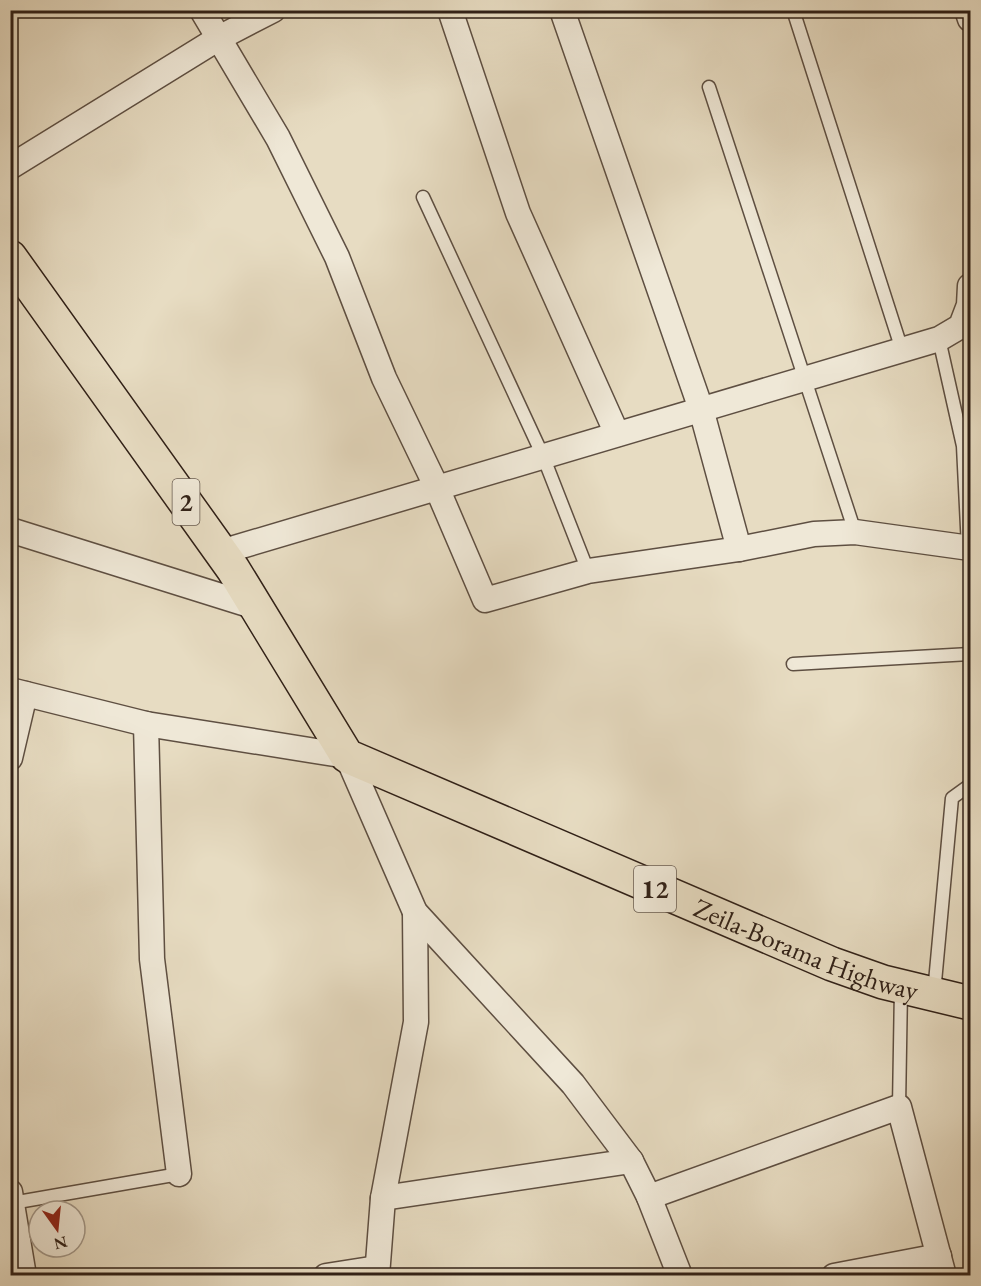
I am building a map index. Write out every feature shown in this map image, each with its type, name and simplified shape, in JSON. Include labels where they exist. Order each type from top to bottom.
[{"type":"highway","name":"2","points":[[13,264],[221,552],[347,756]]},
{"type":"highway","name":"Zeila-Borama Highway","points":[[347,756],[832,964],[883,982],[970,1003]]},
{"type":"street","points":[[202,10],[278,138],[338,257],[384,378],[437,488],[485,600],[588,571],[740,549],[814,534],[855,532],[969,548]]},
{"type":"street","points":[[10,167],[219,38],[273,10]]},
{"type":"street","points":[[450,10],[518,213],[617,434]]},
{"type":"street","points":[[562,10],[701,410],[740,549]]},
{"type":"street","points":[[967,10],[970,19]]},
{"type":"street","points":[[221,552],[939,339],[961,326],[969,305],[970,286]]},
{"type":"street","points":[[10,530],[256,607]]},
{"type":"street","points":[[10,758],[18,692],[146,724],[347,756],[415,912],[573,1084],[631,1161],[649,1197],[680,1275]]},
{"type":"street","points":[[146,724],[153,959],[179,1174]]},
{"type":"street","points":[[326,1275],[377,1272],[384,1198],[416,1022],[415,912]]},
{"type":"street","points":[[649,1197],[899,1107],[941,1266],[834,1275]]},
{"type":"street","points":[[384,1198],[631,1161]]},
{"type":"street","points":[[11,1198],[24,1275]]},
{"type":"lane","points":[[794,13],[902,350]]},
{"type":"lane","points":[[709,87],[855,532]]},
{"type":"lane","points":[[423,197],[543,456],[588,571]]},
{"type":"lane","points":[[939,339],[963,446],[969,548]]},
{"type":"lane","points":[[793,664],[970,654]]},
{"type":"lane","points":[[933,994],[952,798],[970,785]]},
{"type":"lane","points":[[899,1107],[902,978]]},
{"type":"lane","points":[[11,1198],[179,1174]]}]
